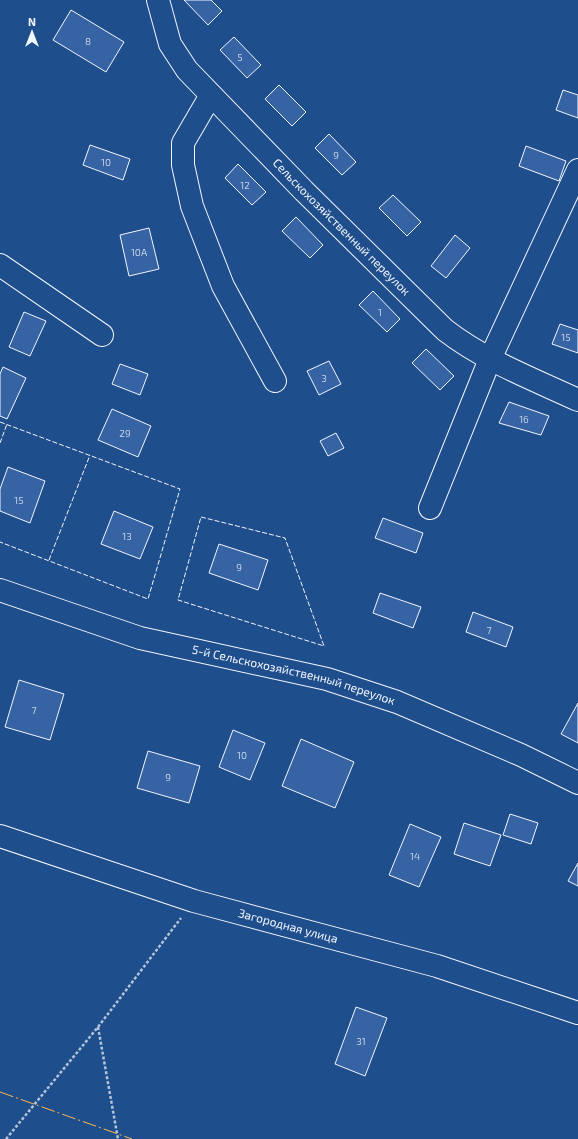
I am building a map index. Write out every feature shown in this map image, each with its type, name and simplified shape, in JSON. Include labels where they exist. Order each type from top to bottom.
[{"type":"street","name":"Сельскохозяйственный переулок","points":[[158,0],[170,44],[187,70],[304,191],[445,330],[464,344],[490,359],[578,400]]},
{"type":"street","points":[[211,95],[183,143],[183,165],[192,206],[222,286],[275,381]]},
{"type":"street","points":[[430,508],[490,359],[578,170]]},
{"type":"street","points":[[0,265],[102,335]]},
{"type":"street","name":"5-й Сельскохозяйственный переулок","points":[[0,590],[140,638],[327,679],[397,702],[521,754],[578,783]]},
{"type":"street","name":"Загородная улица","points":[[0,836],[194,901],[437,966],[578,1013]]},
{"type":"path","points":[[6,1139],[98,1028],[194,901]]},
{"type":"path","points":[[98,1028],[118,1139]]},
{"type":"building","points":[[184,0],[211,0],[222,11],[208,25]]},
{"type":"building","points":[[71,10],[124,42],[106,72],[53,40]]},
{"type":"building","points":[[234,37],[261,65],[247,78],[220,50]]},
{"type":"building","points":[[279,85],[306,112],[292,126],[265,99]]},
{"type":"building","points":[[563,90],[578,95],[578,118],[556,110]]},
{"type":"building","points":[[329,134],[356,162],[342,175],[315,148]]},
{"type":"building","points":[[90,145],[130,159],[123,180],[83,165]]},
{"type":"building","points":[[526,146],[566,161],[559,181],[519,166]]},
{"type":"building","points":[[238,164],[266,192],[252,205],[225,178]]},
{"type":"building","points":[[393,195],[421,222],[407,236],[379,208]]},
{"type":"building","points":[[296,217],[323,245],[310,258],[282,231]]},
{"type":"building","points":[[149,228],[159,269],[129,276],[120,235]]},
{"type":"building","points":[[455,235],[470,248],[446,278],[431,266]]},
{"type":"building","points":[[373,291],[400,319],[387,332],[359,305]]},
{"type":"building","points":[[24,312],[46,321],[30,356],[9,347]]},
{"type":"building","points":[[560,324],[578,330],[578,353],[552,344]]},
{"type":"building","points":[[426,349],[454,376],[440,390],[412,363]]},
{"type":"building","points":[[329,361],[341,384],[319,395],[307,371]]},
{"type":"building","points":[[120,364],[148,374],[140,395],[112,384]]},
{"type":"building","points":[[3,367],[26,378],[7,419],[0,416],[0,374]]},
{"type":"building","points":[[509,402],[549,416],[541,435],[499,423]]},
{"type":"building","points":[[112,409],[151,426],[138,457],[98,440]]},
{"type":"building","points":[[336,433],[344,448],[328,456],[320,441]]},
{"type":"building","points":[[8,467],[45,481],[30,523],[0,511],[0,489]]},
{"type":"building","points":[[114,511],[153,527],[140,559],[101,544]]},
{"type":"building","points":[[383,518],[423,533],[416,553],[375,538]]},
{"type":"building","points":[[219,544],[268,560],[258,590],[209,573]]},
{"type":"building","points":[[380,593],[421,607],[413,628],[373,613]]},
{"type":"building","points":[[473,612],[513,627],[506,647],[466,632]]},
{"type":"building","points":[[19,680],[64,694],[50,740],[5,727]]},
{"type":"building","points":[[578,703],[578,743],[561,734]]},
{"type":"building","points":[[233,730],[265,743],[250,780],[219,767]]},
{"type":"building","points":[[301,739],[354,762],[335,808],[282,786]]},
{"type":"building","points":[[148,751],[200,766],[189,803],[137,788]]},
{"type":"building","points":[[510,814],[538,823],[531,844],[503,835]]},
{"type":"building","points":[[464,823],[501,835],[490,866],[454,854]]},
{"type":"building","points":[[410,824],[441,837],[419,887],[389,875]]},
{"type":"building","points":[[578,863],[578,886],[568,881]]},
{"type":"building","points":[[356,1007],[387,1018],[365,1076],[335,1064]]},
{"type":"fence","points":[[0,422],[180,489],[148,599],[0,542]]},
{"type":"fence","points":[[0,443],[7,424]]},
{"type":"fence","points":[[49,560],[90,455]]},
{"type":"fence","points":[[201,517],[285,538],[324,646],[178,600],[201,517]]},
{"type":"power","points":[[0,1092],[132,1139]]}]
